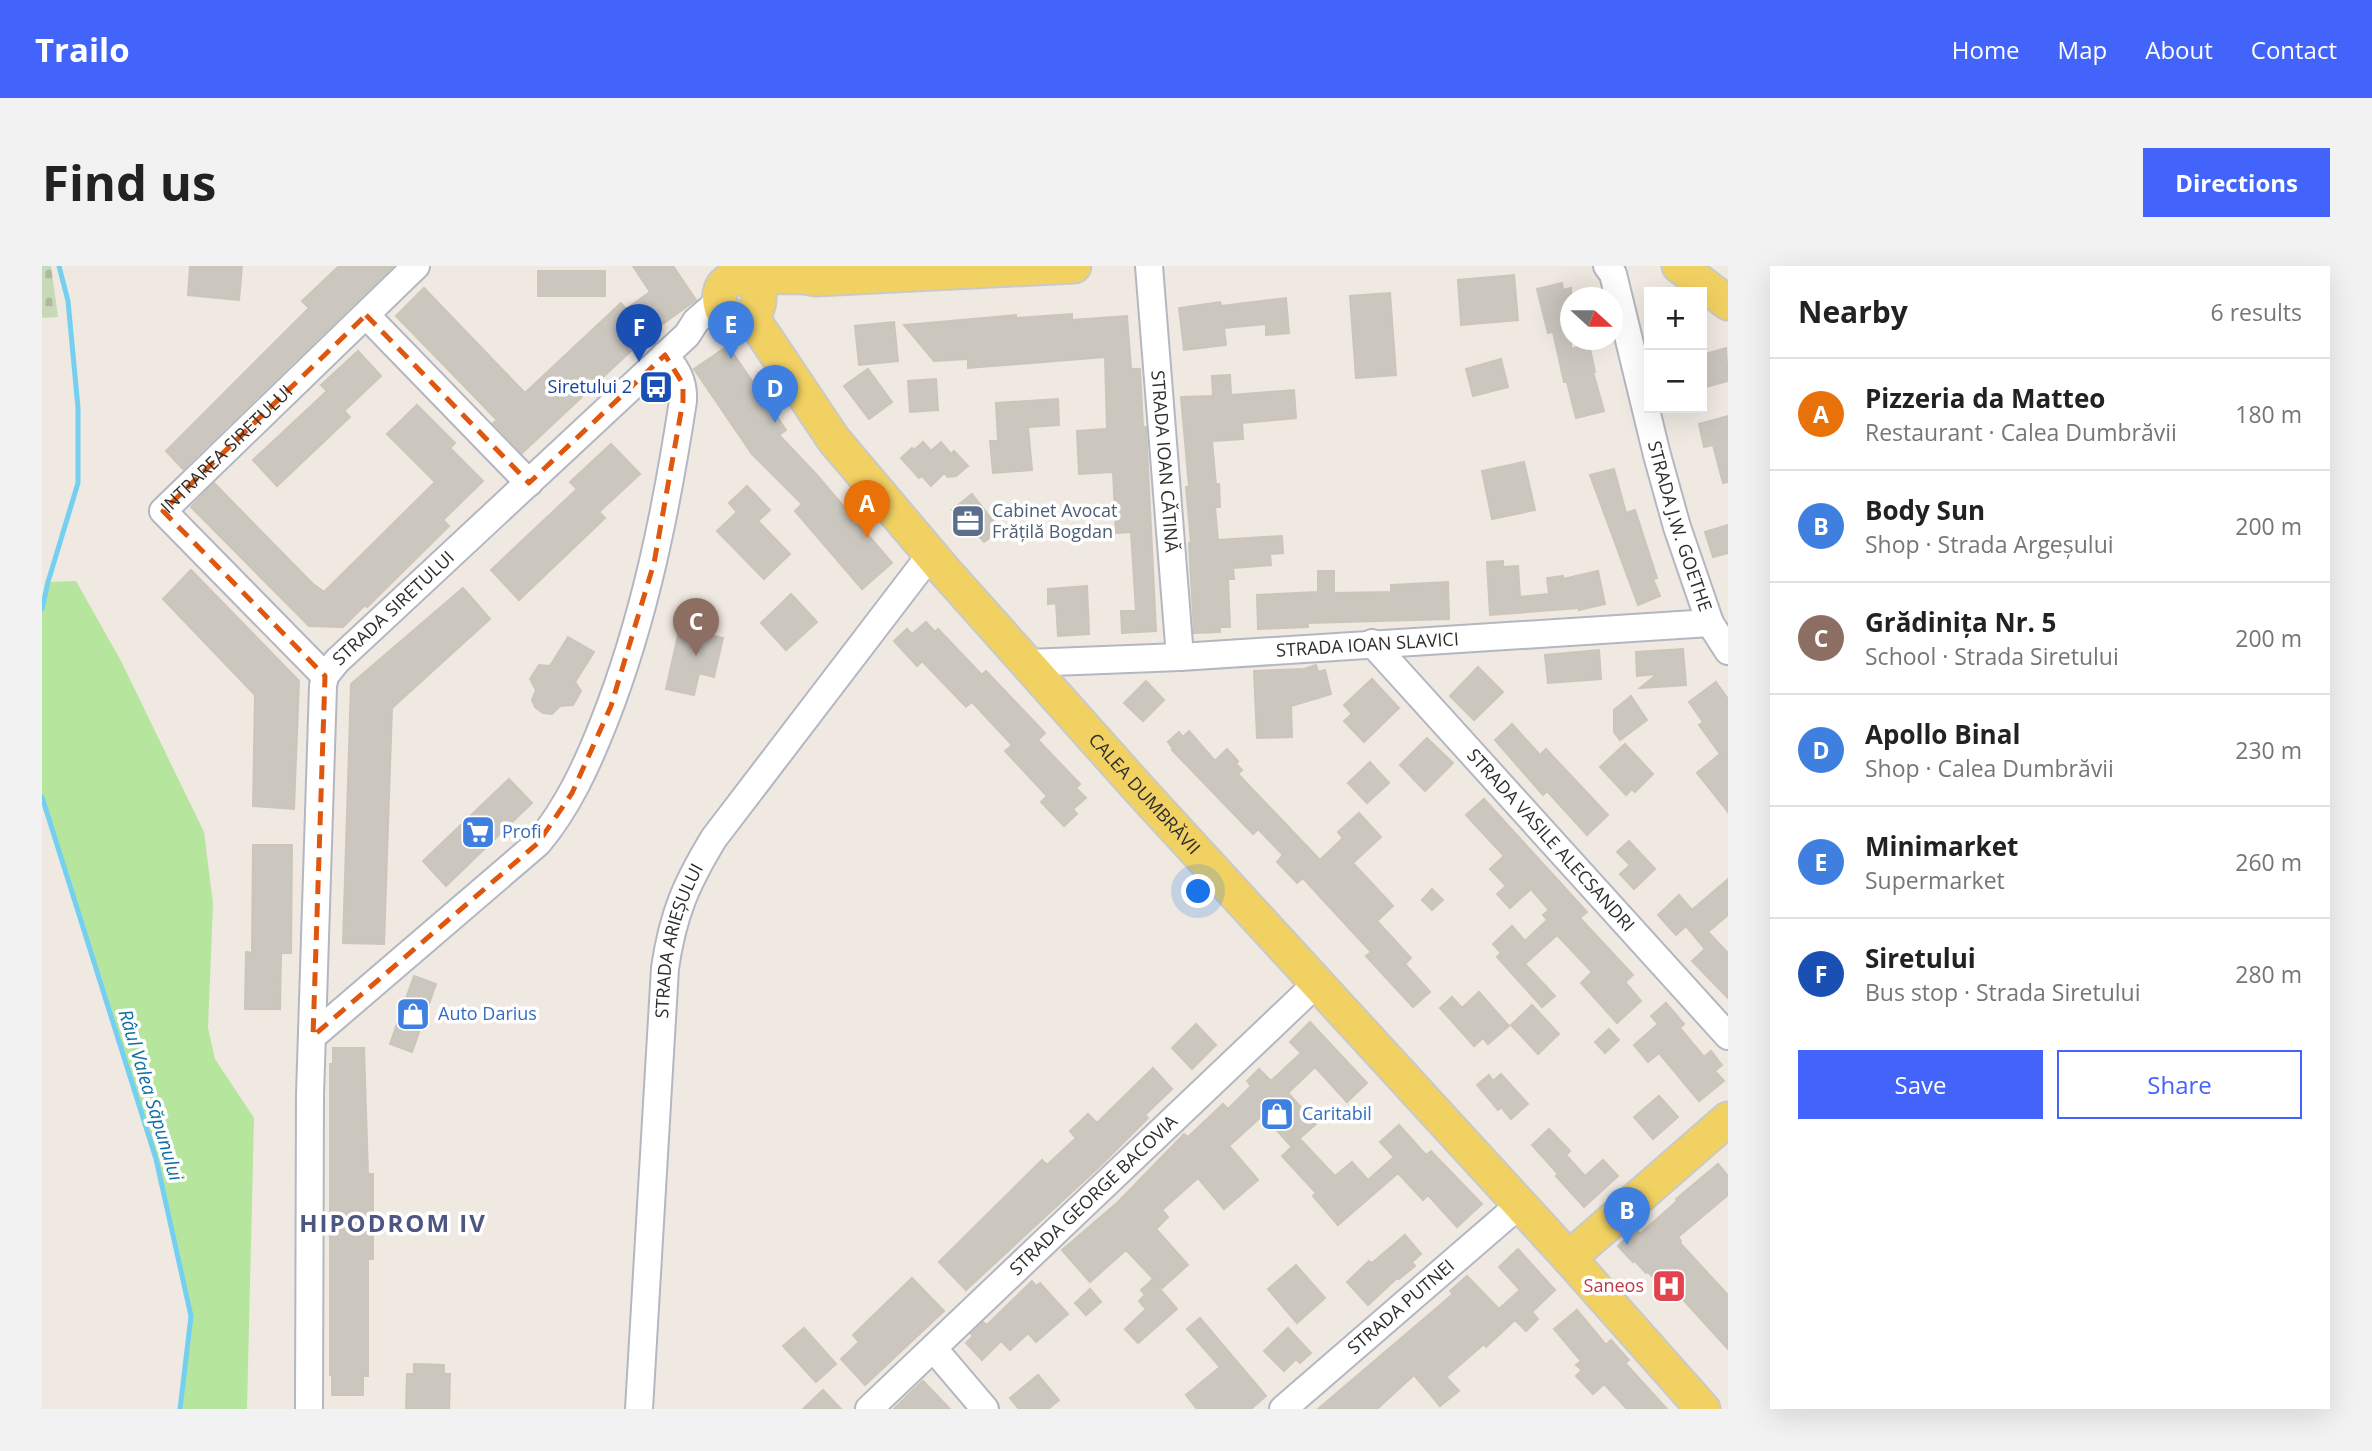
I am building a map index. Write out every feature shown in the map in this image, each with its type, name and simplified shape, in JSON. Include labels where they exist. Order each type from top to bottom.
[{"type":"main road","points":[[732,290],[805,276],[816,279],[1074,266]]},
{"type":"main road","points":[[1679,266],[1728,303]]},
{"type":"main road","name":"CALEA DUMBRĂVII","points":[[732,290],[834,440],[931,554],[1703,1409]]},
{"type":"main road","points":[[1569,1258],[1728,1119]]},
{"type":"street","name":"INTRAREA SIRETULUI","points":[[325,676],[163,511],[416,266]]},
{"type":"street","name":"STRADA IOAN CĂTINĂ","points":[[1149,266],[1180,657]]},
{"type":"street","name":"STRADA J.W. GOETHE","points":[[1613,269],[1657,454],[1678,527],[1710,623],[1728,651]]},
{"type":"street","name":"STRADA SIRETULUI","points":[[309,1409],[310,1109],[325,676],[337,661],[529,484],[687,335],[696,321],[732,290]]},
{"type":"street","points":[[366,315],[529,484]]},
{"type":"street","points":[[313,1036],[538,843],[572,793],[593,750],[627,659],[645,601],[661,529],[683,394],[683,384],[678,373],[665,355]]},
{"type":"street","name":"STRADA ARIEȘULUI","points":[[639,1409],[665,968],[670,933],[680,902],[694,871],[714,838],[931,554]]},
{"type":"street","name":"STRADA IOAN SLAVICI","points":[[1027,663],[1180,657],[1710,623]]},
{"type":"street","name":"STRADA VASILE ALECSANDRI","points":[[1372,643],[1728,1036]]},
{"type":"street","name":"STRADA GEORGE BACOVIA","points":[[869,1409],[1317,982]]},
{"type":"street","name":"STRADA PUTNEI","points":[[1283,1409],[1519,1205]]},
{"type":"street","points":[[934,1349],[985,1409]]},
{"type":"highlighted area","points":[[366,315],[529,483],[665,355],[683,384],[683,401],[654,563],[611,706],[572,793],[538,843],[313,1036],[325,676],[163,511]]},
{"type":"green space","points":[[42,266],[51,266],[58,317],[42,318]]},
{"type":"green space","points":[[76,581],[121,661],[204,832],[213,904],[208,1028],[215,1059],[254,1118],[247,1409],[180,1409],[191,1316],[156,1159],[42,797],[42,609],[48,582]]},
{"type":"building","points":[[190,266],[242,266],[239,300],[188,295]]},
{"type":"building","points":[[339,266],[393,266],[183,469],[166,451],[309,308],[302,301]]},
{"type":"building","points":[[633,266],[673,266],[696,300],[650,333],[522,453],[493,423],[497,420],[396,316],[424,288],[525,393],[621,303],[626,309],[650,292]]},
{"type":"building","points":[[538,271],[605,271],[605,296],[538,296]]},
{"type":"building","points":[[1514,275],[1518,320],[1461,325],[1458,280]]},
{"type":"building","points":[[1562,283],[1560,350],[1590,350],[1593,372],[1604,411],[1576,418],[1567,382],[1564,382],[1553,332],[1548,333],[1537,289]]},
{"type":"building","points":[[1390,293],[1396,375],[1356,378],[1350,296]]},
{"type":"building","points":[[1286,298],[1289,333],[1266,335],[1266,324],[1224,328],[1226,345],[1184,350],[1179,308],[1220,302],[1221,306]]},
{"type":"building","points":[[1072,314],[1072,320],[1127,316],[1131,369],[1140,369],[1143,427],[1146,427],[1156,631],[1122,633],[1121,611],[1136,611],[1131,532],[1116,533],[1113,472],[1079,474],[1077,431],[1107,429],[1105,357],[968,368],[968,359],[934,361],[904,325],[1016,315],[1016,318]]},
{"type":"building","points":[[894,322],[898,361],[859,365],[855,326]]},
{"type":"building","points":[[728,346],[786,430],[779,435],[892,563],[862,589],[795,511],[802,504],[752,454],[694,369]]},
{"type":"building","points":[[1726,348],[1728,381],[1707,387],[1707,354]]},
{"type":"building","points":[[358,351],[381,376],[344,411],[350,417],[277,486],[253,460],[327,391],[321,385]]},
{"type":"building","points":[[1501,359],[1508,387],[1473,396],[1466,369]]},
{"type":"building","points":[[868,369],[892,402],[869,419],[844,386]]},
{"type":"building","points":[[1230,375],[1231,395],[1294,390],[1296,418],[1242,423],[1243,439],[1212,441],[1216,485],[1219,484],[1220,507],[1215,507],[1218,540],[1282,536],[1283,553],[1270,554],[1271,565],[1233,568],[1234,579],[1228,579],[1230,627],[1220,627],[1220,632],[1194,633],[1186,487],[1189,487],[1181,397],[1213,396],[1212,376]]},
{"type":"building","points":[[936,379],[938,410],[910,412],[908,381]]},
{"type":"building","points":[[1058,399],[1059,425],[1028,427],[1032,470],[993,473],[990,441],[998,441],[996,403]]},
{"type":"building","points":[[417,405],[455,443],[450,448],[483,481],[443,520],[449,526],[343,627],[309,626],[191,507],[214,483],[324,592],[435,482],[387,434]]},
{"type":"building","points":[[1728,416],[1728,482],[1723,483],[1713,445],[1704,447],[1699,424]]},
{"type":"building","points":[[923,442],[931,451],[941,442],[951,454],[954,451],[968,466],[956,476],[948,477],[944,473],[931,486],[922,476],[919,478],[901,458]]},
{"type":"building","points":[[611,444],[640,474],[599,512],[605,518],[519,600],[491,570],[577,489],[570,482]]},
{"type":"building","points":[[1524,462],[1535,510],[1492,519],[1482,471]]},
{"type":"building","points":[[1614,469],[1626,513],[1635,510],[1657,578],[1653,579],[1660,596],[1638,605],[1590,475]]},
{"type":"building","points":[[747,486],[770,510],[758,521],[790,554],[764,579],[717,531],[737,512],[729,503]]},
{"type":"building","points":[[972,494],[1000,530],[984,542],[975,532],[971,535],[952,510]]},
{"type":"building","points":[[1728,525],[1728,553],[1713,557],[1705,532]]},
{"type":"building","points":[[1503,561],[1503,567],[1518,566],[1520,597],[1549,594],[1547,578],[1563,576],[1563,579],[1598,571],[1605,604],[1579,610],[1490,615],[1487,562]]},
{"type":"building","points":[[191,570],[299,681],[294,809],[253,806],[255,695],[163,599]]},
{"type":"building","points":[[1318,571],[1334,571],[1334,593],[1391,592],[1391,585],[1448,582],[1449,619],[1308,623],[1308,627],[1258,629],[1257,595],[1318,592]]},
{"type":"building","points":[[1087,586],[1089,634],[1058,636],[1056,603],[1048,604],[1048,589]]},
{"type":"building","points":[[463,588],[490,619],[392,708],[384,944],[343,943],[351,684]]},
{"type":"building","points":[[791,594],[817,622],[786,650],[761,623]]},
{"type":"building","points":[[685,604],[710,610],[705,634],[723,638],[714,677],[699,673],[694,695],[666,689]]},
{"type":"building","points":[[926,622],[935,632],[938,629],[982,675],[986,671],[1045,733],[1038,740],[1080,784],[1076,788],[1086,798],[1073,809],[1077,814],[1064,826],[1041,802],[1047,796],[1005,751],[1012,745],[972,702],[966,707],[922,661],[917,666],[894,641],[907,629],[912,634]]},
{"type":"building","points":[[568,637],[594,652],[575,682],[581,691],[573,705],[560,706],[552,714],[543,713],[535,707],[532,700],[536,690],[530,679],[539,665],[550,666]]},
{"type":"building","points":[[1683,649],[1686,685],[1640,688],[1657,674],[1637,676],[1636,652]]},
{"type":"building","points":[[1599,650],[1601,679],[1548,683],[1545,655]]},
{"type":"building","points":[[1316,665],[1318,672],[1325,670],[1331,694],[1291,706],[1292,737],[1257,738],[1254,671],[1304,669]]},
{"type":"building","points":[[1478,667],[1503,692],[1474,720],[1450,696]]},
{"type":"building","points":[[1372,679],[1399,708],[1364,742],[1344,721],[1352,714],[1344,705]]},
{"type":"building","points":[[1146,681],[1164,700],[1143,721],[1124,703]]},
{"type":"building","points":[[1716,682],[1728,699],[1728,812],[1697,773],[1720,754],[1699,725],[1703,722],[1689,702]]},
{"type":"building","points":[[1631,696],[1647,720],[1620,740],[1614,732],[1614,710]]},
{"type":"building","points":[[1512,724],[1540,755],[1546,749],[1608,815],[1587,835],[1547,791],[1543,795],[1495,740]]},
{"type":"building","points":[[1189,731],[1215,761],[1227,749],[1242,770],[1238,774],[1320,860],[1343,838],[1338,832],[1359,813],[1381,837],[1353,863],[1393,906],[1377,921],[1411,958],[1405,964],[1430,992],[1413,1007],[1366,956],[1371,952],[1303,878],[1297,883],[1277,862],[1283,855],[1258,829],[1253,834],[1172,750],[1168,742],[1179,732],[1183,737]]},
{"type":"building","points":[[1427,738],[1453,763],[1425,791],[1400,765]]},
{"type":"building","points":[[1625,744],[1653,774],[1635,792],[1632,789],[1626,795],[1600,767]]},
{"type":"building","points":[[1370,762],[1389,783],[1367,803],[1348,783]]},
{"type":"building","name":"Profi","points":[[509,779],[532,803],[446,886],[423,861]]},
{"type":"building","points":[[1484,799],[1587,912],[1580,918],[1633,975],[1625,982],[1641,1001],[1617,1023],[1581,983],[1592,972],[1557,935],[1525,964],[1555,996],[1542,1007],[1497,957],[1501,953],[1493,944],[1512,926],[1525,941],[1547,920],[1543,915],[1549,910],[1531,889],[1510,908],[1497,894],[1506,886],[1490,869],[1504,856],[1466,815]]},
{"type":"building","points":[[1629,841],[1655,869],[1634,889],[1620,874],[1630,865],[1617,852]]},
{"type":"building","points":[[253,845],[292,845],[291,953],[281,953],[280,1009],[245,1009],[246,952],[252,953]]},
{"type":"building","points":[[1728,879],[1728,915],[1708,932],[1728,953],[1728,998],[1692,961],[1705,949],[1686,926],[1676,935],[1658,915],[1679,895],[1692,910]]},
{"type":"building","points":[[1432,889],[1443,900],[1432,910],[1422,900]]},
{"type":"building","name":"Auto Darius","points":[[414,976],[436,984],[412,1052],[390,1044]]},
{"type":"building","points":[[1479,992],[1509,1026],[1488,1044],[1483,1038],[1474,1046],[1440,1008],[1452,997],[1462,1008]]},
{"type":"building","points":[[1666,1003],[1684,1024],[1680,1028],[1704,1057],[1711,1051],[1722,1065],[1715,1071],[1724,1081],[1699,1101],[1659,1053],[1648,1062],[1634,1045],[1658,1024],[1651,1016]]},
{"type":"building","points":[[1532,1005],[1559,1034],[1538,1054],[1511,1025]]},
{"type":"building","points":[[1310,1022],[1367,1083],[1347,1102],[1315,1067],[1288,1093],[1316,1124],[1291,1146],[1263,1115],[1229,1146],[1258,1180],[1224,1209],[1198,1178],[1162,1210],[1168,1217],[1156,1229],[1188,1265],[1162,1288],[1126,1250],[1090,1282],[1062,1250],[1118,1202],[1184,1134],[1188,1137],[1223,1104],[1228,1109],[1251,1086],[1247,1081],[1259,1069],[1271,1081],[1301,1053],[1290,1042]]},
{"type":"building","points":[[1196,1024],[1216,1045],[1192,1069],[1172,1048]]},
{"type":"building","points":[[1609,1029],[1619,1040],[1605,1053],[1595,1042]]},
{"type":"building","points":[[333,1048],[364,1048],[368,1174],[373,1174],[373,1259],[368,1259],[368,1376],[363,1376],[363,1395],[332,1395],[330,1375],[330,1064],[333,1064]]},
{"type":"building","points":[[1153,1068],[1172,1089],[1145,1115],[1148,1118],[966,1290],[939,1262],[1042,1160],[1047,1165],[1076,1138],[1070,1131],[1088,1114],[1097,1123]]},
{"type":"building","points":[[1501,1074],[1528,1104],[1511,1119],[1501,1107],[1498,1110],[1477,1085],[1489,1075],[1493,1081]]},
{"type":"building","points":[[1659,1096],[1678,1117],[1653,1139],[1634,1117]]},
{"type":"building","points":[[1399,1125],[1426,1155],[1431,1151],[1482,1204],[1457,1227],[1428,1195],[1423,1200],[1398,1173],[1338,1225],[1313,1196],[1316,1193],[1282,1156],[1300,1139],[1335,1176],[1352,1162],[1368,1180],[1394,1157],[1380,1142]]},
{"type":"building","points":[[1549,1129],[1570,1151],[1566,1155],[1585,1176],[1603,1160],[1618,1176],[1584,1207],[1532,1145]]},
{"type":"building","points":[[1718,1164],[1728,1176],[1728,1195],[1678,1237],[1680,1243],[1728,1295],[1728,1349],[1678,1294],[1673,1299],[1618,1246],[1636,1229],[1640,1234]]},
{"type":"building","points":[[1405,1235],[1421,1254],[1412,1262],[1415,1266],[1397,1278],[1368,1305],[1347,1282],[1369,1261],[1372,1263]]},
{"type":"building","points":[[1518,1249],[1555,1290],[1532,1312],[1538,1319],[1526,1331],[1515,1320],[1486,1347],[1484,1344],[1446,1377],[1459,1391],[1440,1406],[1414,1375],[1377,1409],[1318,1409],[1453,1294],[1450,1291],[1467,1276],[1499,1309],[1520,1290],[1499,1267]]},
{"type":"building","points":[[1296,1265],[1325,1298],[1297,1323],[1268,1289]]},
{"type":"building","points":[[912,1278],[944,1311],[865,1385],[841,1359],[859,1342],[853,1335]]},
{"type":"building","points":[[1152,1280],[1177,1309],[1138,1343],[1125,1329],[1146,1309],[1139,1301],[1145,1295],[1141,1290]]},
{"type":"building","points":[[1032,1281],[1036,1286],[1040,1283],[1068,1314],[1036,1342],[1028,1333],[1010,1350],[1001,1341],[982,1360],[966,1343],[973,1336],[971,1334],[983,1322],[987,1325]]},
{"type":"building","points":[[1090,1289],[1101,1302],[1086,1315],[1075,1303]]},
{"type":"building","points":[[1577,1310],[1606,1345],[1611,1340],[1629,1360],[1625,1363],[1667,1409],[1627,1409],[1604,1384],[1593,1394],[1576,1376],[1582,1370],[1576,1365],[1581,1361],[1554,1329]]},
{"type":"building","points":[[1200,1318],[1266,1396],[1251,1409],[1197,1409],[1186,1395],[1220,1367],[1187,1329]]},
{"type":"building","points":[[804,1328],[836,1364],[816,1382],[783,1346]]},
{"type":"building","points":[[1288,1328],[1311,1353],[1300,1363],[1296,1359],[1284,1371],[1264,1351]]},
{"type":"building","points":[[414,1364],[444,1365],[444,1374],[450,1374],[449,1409],[406,1409],[407,1374],[414,1374]]},
{"type":"building","points":[[1038,1375],[1059,1400],[1048,1409],[1019,1409],[1010,1398]]},
{"type":"building","points":[[923,1381],[950,1409],[894,1409],[914,1389]]},
{"type":"building","points":[[823,1390],[841,1409],[803,1409]]},
{"type":"waterway","name":"Râul Valea Săpunului","points":[[42,609],[78,483],[78,408],[68,301],[59,266]]},
{"type":"waterway","name":"Râul Valea Săpunului","points":[[42,797],[156,1159],[191,1316],[180,1409]]},
{"type":"place","name":"Minimarket","points":[[731,359]]},
{"type":"place","name":"Siretului","points":[[639,362]]},
{"type":"place","name":"Siretului 2","points":[[656,387]]},
{"type":"place","name":"Apollo Binal","points":[[775,423]]},
{"type":"place","name":"Cabinet Avocat Frățilă Bogdan","points":[[968,521]]},
{"type":"place","name":"Pizzeria da Matteo","points":[[867,538]]},
{"type":"place","name":"Grădinița Nr. 5","points":[[696,656]]},
{"type":"place","name":"Profi","points":[[478,832]]},
{"type":"place","name":"Auto Darius","points":[[413,1014]]},
{"type":"place","name":"Caritabil","points":[[1277,1114]]},
{"type":"place","name":"Body Sun","points":[[1627,1245]]},
{"type":"place","name":"Saneos","points":[[1669,1286]]},
{"type":"district","name":"HIPODROM IV","points":[[393,1224]]}]
